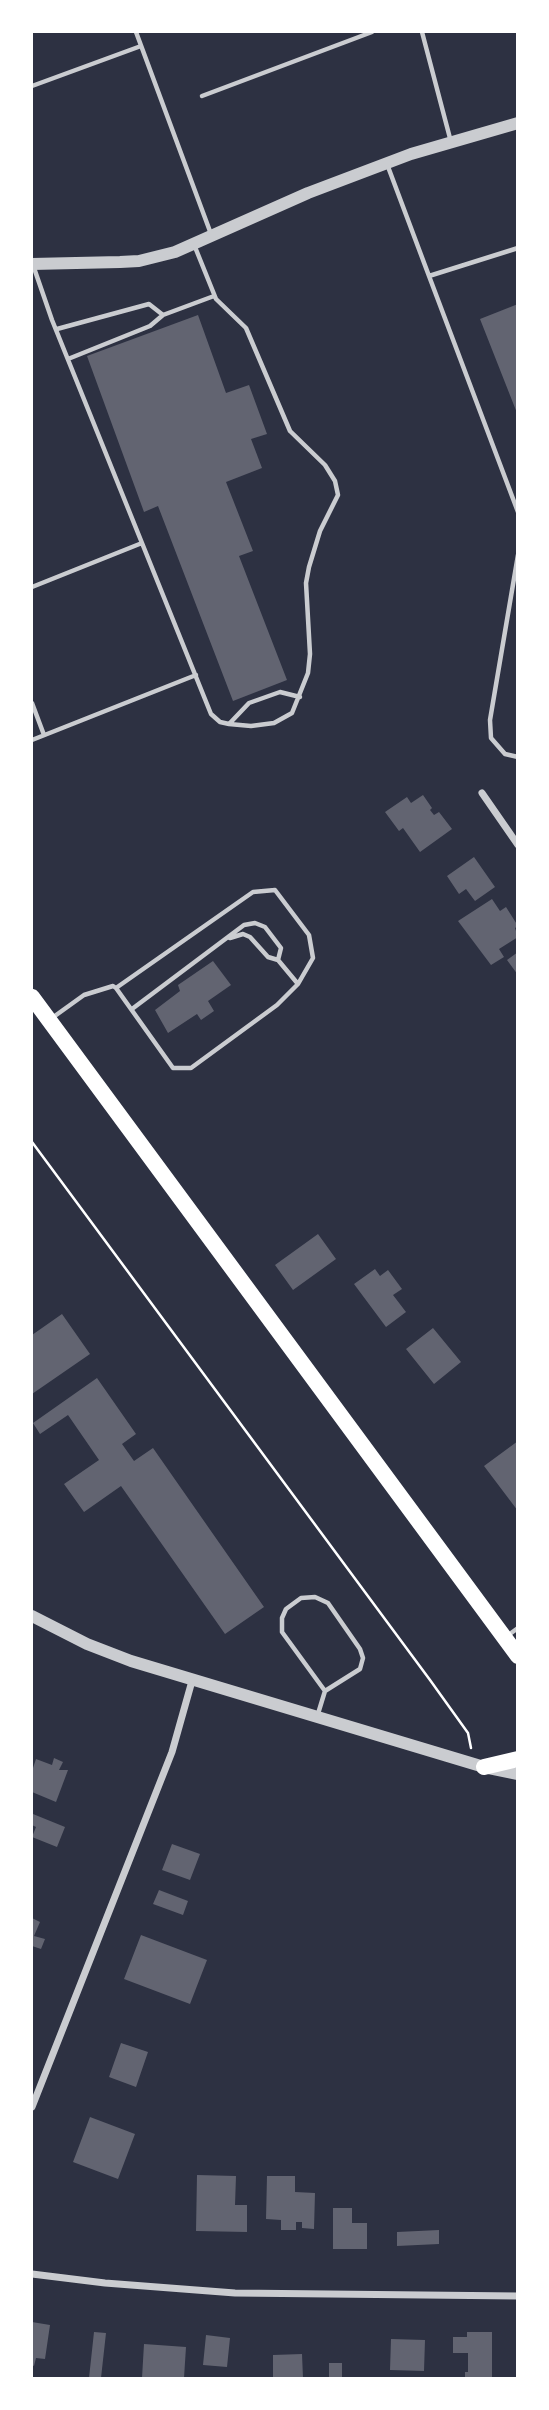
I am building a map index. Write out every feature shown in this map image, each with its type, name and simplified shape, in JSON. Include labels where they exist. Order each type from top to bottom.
[{"type":"main road","points":[[32,998],[511,1633],[517,1656]]},
{"type":"main road","points":[[480,1766],[517,1759]]},
{"type":"street","points":[[32,264],[139,261],[175,252],[308,193],[387,163],[517,123]]},
{"type":"street","points":[[482,793],[517,845]]},
{"type":"street","points":[[32,1616],[98,1648],[192,1681],[480,1766],[517,1774]]},
{"type":"street","points":[[32,2107],[172,1752],[192,1681]]},
{"type":"street","points":[[32,2274],[105,2283],[235,2293],[517,2296]]},
{"type":"lane","points":[[136,32],[212,236]]},
{"type":"lane","points":[[202,96],[372,32]]},
{"type":"lane","points":[[422,32],[451,142]]},
{"type":"lane","points":[[32,86],[141,46]]},
{"type":"lane","points":[[387,163],[517,512]]},
{"type":"lane","points":[[32,264],[211,714],[220,722],[229,724],[251,726],[274,723],[292,713],[308,673],[310,654],[306,599],[309,567],[320,531],[338,495],[335,481],[325,465],[290,431],[246,328],[214,296],[194,243]]},
{"type":"lane","points":[[429,276],[517,248]]},
{"type":"lane","points":[[68,359],[150,326],[163,316],[214,296]]},
{"type":"lane","points":[[57,330],[149,304],[163,316]]},
{"type":"lane","points":[[32,587],[142,543]]},
{"type":"lane","points":[[517,555],[490,720],[491,738],[505,754],[517,757]]},
{"type":"lane","points":[[32,740],[196,675]]},
{"type":"lane","points":[[229,724],[249,703],[280,692],[300,697]]},
{"type":"lane","points":[[32,703],[44,735]]},
{"type":"lane","points":[[48,1020],[84,995],[113,986],[173,1068],[191,1068],[277,1005],[298,984],[313,958],[309,936],[275,890],[253,892],[116,988]]},
{"type":"lane","points":[[131,1009],[244,925],[255,923],[265,927],[281,947],[278,960]]},
{"type":"lane","points":[[226,940],[243,934],[250,937],[268,957],[278,960],[298,984]]},
{"type":"lane","points":[[317,1718],[325,1691],[360,1669],[363,1658],[360,1649],[328,1603],[315,1597],[301,1598],[286,1609],[282,1618],[282,1632],[325,1691]]},
{"type":"path","points":[[32,1142],[468,1733],[480,1766]]},
{"type":"building","points":[[518,304],[518,413],[517,413],[480,319]]},
{"type":"building","points":[[198,315],[226,393],[249,385],[267,434],[251,439],[262,468],[226,482],[253,551],[239,556],[287,680],[233,701],[158,506],[144,512],[87,356]]},
{"type":"building","points":[[423,795],[434,815],[439,812],[452,829],[420,852],[403,828],[399,831],[385,812],[407,797],[411,803]]},
{"type":"building","points":[[474,857],[495,887],[475,901],[466,889],[459,894],[447,876]]},
{"type":"building","points":[[492,899],[500,911],[506,907],[518,926],[515,928],[518,937],[499,949],[504,957],[491,965],[458,921]]},
{"type":"building","points":[[518,952],[518,975],[507,960]]},
{"type":"building","points":[[213,961],[231,985],[208,1001],[214,1011],[201,1020],[197,1014],[168,1033],[155,1010],[180,991],[178,985]]},
{"type":"building","points":[[318,1234],[336,1259],[293,1290],[275,1265]]},
{"type":"building","points":[[375,1269],[380,1276],[388,1270],[402,1289],[393,1295],[406,1312],[386,1327],[354,1284]]},
{"type":"building","points":[[62,1314],[90,1354],[32,1394],[32,1335]]},
{"type":"building","points":[[433,1328],[461,1362],[434,1384],[406,1349]]},
{"type":"building","points":[[97,1378],[136,1434],[122,1444],[134,1461],[153,1448],[264,1607],[225,1634],[121,1486],[84,1512],[64,1484],[99,1460],[68,1415],[40,1434],[33,1423]]},
{"type":"building","points":[[518,1441],[518,1511],[484,1466]]},
{"type":"building","points":[[54,1758],[63,1762],[59,1770],[68,1770],[56,1802],[32,1792],[32,1771],[36,1759],[52,1765]]},
{"type":"building","points":[[33,1814],[65,1827],[57,1847],[32,1837],[36,1827],[32,1825]]},
{"type":"building","points":[[172,1844],[200,1854],[190,1880],[162,1870]]},
{"type":"building","points":[[159,1890],[188,1901],[183,1915],[153,1904]]},
{"type":"building","points":[[32,1918],[40,1922],[34,1936],[45,1939],[41,1949],[32,1946]]},
{"type":"building","points":[[141,1935],[207,1960],[190,2004],[124,1979]]},
{"type":"building","points":[[121,2043],[148,2052],[136,2087],[109,2077]]},
{"type":"building","points":[[90,2117],[135,2134],[118,2179],[73,2162]]},
{"type":"building","points":[[197,2175],[236,2176],[235,2205],[247,2205],[247,2232],[196,2231]]},
{"type":"building","points":[[267,2176],[295,2176],[295,2192],[315,2193],[314,2229],[302,2228],[302,2222],[296,2222],[296,2230],[281,2230],[281,2220],[266,2219]]},
{"type":"building","points":[[333,2208],[352,2208],[352,2223],[367,2223],[367,2249],[333,2249]]},
{"type":"building","points":[[439,2230],[439,2244],[397,2246],[397,2232]]},
{"type":"building","points":[[32,2322],[50,2325],[45,2359],[36,2358],[34,2366],[32,2365]]},
{"type":"building","points":[[94,2332],[106,2333],[101,2378],[89,2378]]},
{"type":"building","points":[[467,2332],[492,2332],[492,2378],[465,2378],[465,2372],[468,2372],[468,2353],[453,2353],[453,2337],[467,2337]]},
{"type":"building","points":[[206,2335],[230,2338],[227,2367],[203,2365]]},
{"type":"building","points":[[391,2339],[425,2340],[424,2371],[390,2370]]},
{"type":"building","points":[[144,2344],[186,2347],[184,2378],[142,2378]]},
{"type":"building","points":[[302,2354],[303,2378],[273,2378],[273,2355]]},
{"type":"building","points":[[329,2363],[342,2363],[342,2378],[329,2378]]}]
